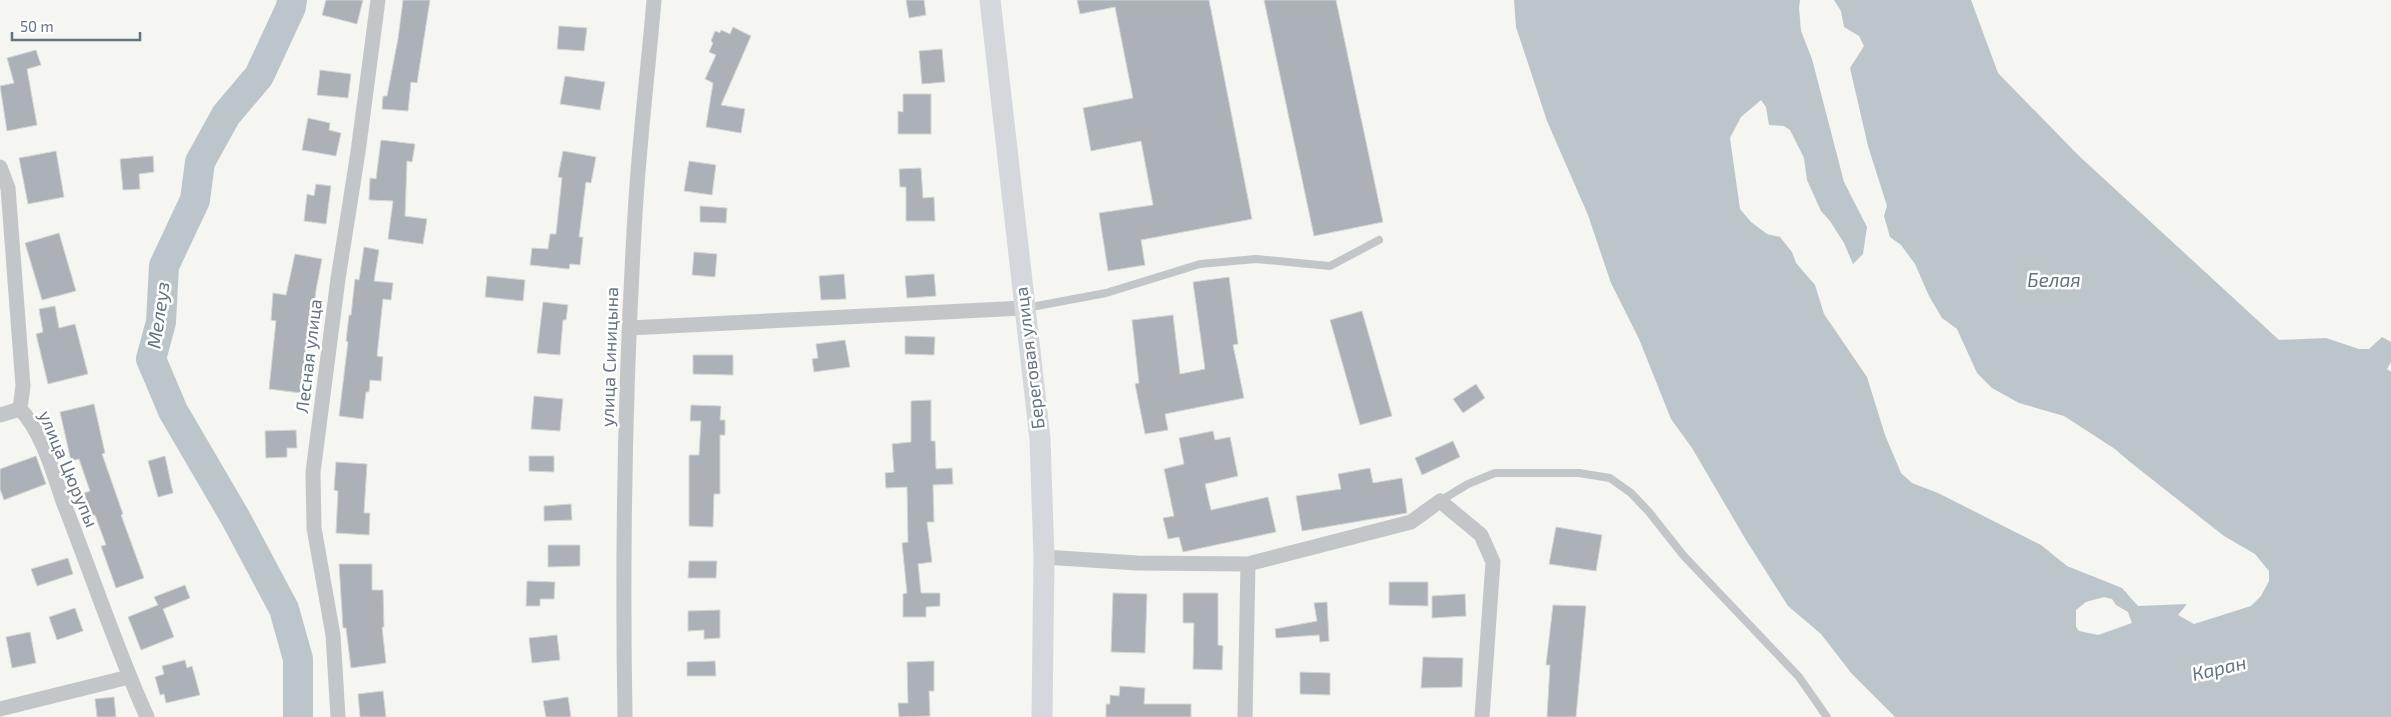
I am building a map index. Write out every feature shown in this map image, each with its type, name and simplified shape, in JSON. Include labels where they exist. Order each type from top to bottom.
[{"type":"main road","name":"Береговая улица","points":[[990,0],[1040,439],[1044,557],[1042,717]]},
{"type":"street","name":"Лесная улица","points":[[338,717],[333,634],[314,528],[313,472],[338,279],[358,152],[378,0]]},
{"type":"street","name":"улица Синицына","points":[[624,717],[623,620],[629,328],[635,212],[654,0]]},
{"type":"street","name":"улица Цюрупы","points":[[0,167],[8,188],[23,386],[20,409],[30,419],[46,457],[129,677],[147,717]]},
{"type":"street","points":[[629,328],[1024,308]]},
{"type":"street","points":[[0,415],[20,409]]},
{"type":"street","points":[[1044,557],[1137,563],[1248,564],[1411,522],[1440,501],[1481,535],[1493,562],[1482,717]]},
{"type":"street","points":[[1245,717],[1248,564]]},
{"type":"street","points":[[0,710],[129,677]]},
{"type":"lane","points":[[1024,308],[1106,293],[1200,264],[1256,259],[1330,266],[1379,240]]},
{"type":"lane","points":[[1440,501],[1468,484],[1495,473],[1579,473],[1610,478],[1632,493],[1683,556],[1799,676],[1827,717]]},
{"type":"water","name":"Белая","points":[[1514,0],[1800,0],[1801,31],[1812,59],[1844,182],[1867,227],[1863,254],[1853,264],[1844,243],[1821,211],[1807,180],[1804,158],[1790,130],[1784,126],[1769,125],[1766,107],[1761,100],[1741,117],[1730,138],[1740,209],[1751,222],[1767,234],[1780,237],[1792,252],[1796,263],[1815,285],[1824,314],[1867,377],[1885,435],[1901,473],[1912,483],[1938,493],[2041,545],[2067,566],[2122,588],[2138,606],[2187,604],[2178,615],[2194,624],[2251,606],[2261,596],[2269,581],[2269,571],[2255,554],[2224,536],[2115,449],[2064,416],[2019,403],[1992,388],[1977,373],[1957,329],[1942,318],[1929,296],[1915,264],[1901,245],[1890,237],[1884,216],[1887,206],[1868,146],[1850,68],[1864,46],[1859,36],[1844,27],[1841,11],[1834,0],[1971,0],[1998,73],[2078,155],[2279,340],[2326,338],[2359,349],[2369,349],[2382,337],[2391,342],[2391,362],[2387,369],[2391,372],[2391,717],[1895,717],[1852,674],[1821,634],[1788,606],[1746,540],[1692,448],[1671,419],[1639,339],[1611,283],[1588,215],[1547,121],[1516,27]],"holes":[[[2104,597],[2112,599],[2116,605],[2128,612],[2132,623],[2098,635],[2079,631],[2076,627],[2076,610],[2086,602]]]},
{"type":"building","points":[[326,0],[363,0],[357,24],[322,15]]},
{"type":"building","points":[[403,0],[430,0],[417,83],[411,82],[408,111],[382,109],[383,96],[387,96],[398,39]]},
{"type":"building","points":[[906,0],[924,0],[926,15],[909,18]]},
{"type":"building","points":[[1077,0],[1209,0],[1252,219],[1141,240],[1145,265],[1108,271],[1099,213],[1153,205],[1141,141],[1091,151],[1083,108],[1133,98],[1115,7],[1080,14]]},
{"type":"building","points":[[1264,0],[1336,0],[1383,222],[1314,236]]},
{"type":"building","points":[[559,26],[587,28],[584,51],[557,49]]},
{"type":"building","points":[[733,27],[751,36],[721,105],[745,109],[741,133],[706,127],[713,83],[705,79],[716,55],[709,52],[713,43],[711,41],[715,31],[720,33],[721,30],[730,34]]},
{"type":"building","points":[[942,49],[945,82],[922,84],[919,51]]},
{"type":"building","points":[[36,50],[41,65],[27,69],[37,125],[7,131],[0,86],[14,83],[7,58]]},
{"type":"building","points":[[320,70],[351,74],[348,98],[317,95]]},
{"type":"building","points":[[565,76],[605,82],[600,110],[560,104]]},
{"type":"building","points":[[903,94],[931,94],[931,134],[898,134],[898,111],[903,112]]},
{"type":"building","points":[[308,118],[330,123],[329,130],[341,133],[336,156],[302,150]]},
{"type":"building","points":[[381,140],[415,144],[412,162],[407,161],[405,216],[427,219],[423,244],[388,239],[393,201],[369,200],[370,178],[376,179]]},
{"type":"building","points":[[56,151],[64,197],[28,204],[19,158]]},
{"type":"building","points":[[563,151],[596,157],[591,183],[586,182],[579,237],[583,237],[580,265],[570,264],[569,269],[530,265],[532,248],[548,249],[550,234],[556,234],[562,178],[558,177]]},
{"type":"building","points":[[153,156],[154,172],[139,174],[140,189],[123,190],[120,159]]},
{"type":"building","points":[[689,161],[716,165],[712,195],[684,191]]},
{"type":"building","points":[[921,168],[923,198],[934,197],[935,221],[906,221],[906,187],[900,187],[899,169]]},
{"type":"building","points":[[316,184],[331,186],[326,224],[304,221],[307,194],[314,196]]},
{"type":"building","points":[[700,206],[727,208],[726,223],[700,222]]},
{"type":"building","points":[[59,233],[76,291],[42,300],[25,243]]},
{"type":"building","points":[[364,247],[379,250],[374,281],[393,283],[391,300],[383,299],[377,356],[383,357],[381,381],[370,380],[369,392],[366,392],[363,419],[339,416],[348,342],[346,341],[349,315],[351,315],[355,279],[359,280]]},
{"type":"building","points":[[694,252],[717,254],[715,277],[692,275]]},
{"type":"building","points":[[295,254],[322,259],[316,290],[309,351],[306,350],[301,393],[269,389],[276,321],[271,320],[273,293],[286,295]]},
{"type":"building","points":[[844,274],[846,299],[821,300],[819,276]]},
{"type":"building","points":[[934,274],[936,296],[907,298],[905,276]]},
{"type":"building","points":[[487,276],[525,280],[523,301],[485,297]]},
{"type":"building","points":[[1229,277],[1238,344],[1233,345],[1244,398],[1165,414],[1168,430],[1145,434],[1135,384],[1139,383],[1132,320],[1173,315],[1180,374],[1205,369],[1193,282]]},
{"type":"building","points":[[543,302],[568,305],[566,320],[563,320],[560,355],[537,353]]},
{"type":"building","points":[[55,306],[59,328],[75,324],[88,374],[48,384],[36,334],[43,332],[39,309]]},
{"type":"building","points":[[1362,311],[1392,416],[1360,425],[1330,320]]},
{"type":"building","points":[[905,336],[935,337],[934,355],[905,354]]},
{"type":"building","points":[[845,340],[850,367],[814,372],[812,359],[818,358],[816,344]]},
{"type":"building","points":[[693,355],[733,355],[733,375],[693,374]]},
{"type":"building","points":[[1476,384],[1485,398],[1463,413],[1453,399]]},
{"type":"building","points":[[534,396],[563,399],[560,431],[531,429]]},
{"type":"building","points":[[931,400],[931,441],[935,441],[936,469],[952,468],[953,484],[933,485],[934,522],[927,522],[932,562],[918,564],[921,593],[940,593],[940,606],[926,607],[926,617],[903,617],[903,594],[907,593],[902,543],[908,542],[907,487],[886,488],[885,473],[894,472],[892,444],[911,442],[911,401]]},
{"type":"building","points":[[94,404],[105,453],[102,454],[123,514],[121,515],[144,578],[116,588],[101,546],[106,545],[95,515],[92,516],[84,493],[90,491],[79,459],[71,461],[60,412]]},
{"type":"building","points":[[691,405],[721,406],[720,420],[725,420],[725,435],[720,435],[720,494],[714,494],[713,527],[689,526],[689,455],[699,455],[701,421],[690,421]]},
{"type":"building","points":[[296,430],[297,448],[287,448],[287,457],[266,458],[265,431]]},
{"type":"building","points":[[1213,431],[1215,440],[1230,437],[1238,476],[1205,484],[1211,510],[1268,497],[1276,532],[1183,552],[1179,537],[1168,539],[1163,518],[1174,516],[1164,469],[1184,464],[1179,438]]},
{"type":"building","points":[[1453,441],[1460,457],[1422,475],[1415,458]]},
{"type":"building","points":[[36,456],[46,484],[4,500],[0,489],[0,469]]},
{"type":"building","points":[[165,456],[173,493],[158,497],[148,461]]},
{"type":"building","points":[[529,456],[554,456],[554,472],[529,471]]},
{"type":"building","points":[[336,462],[367,464],[364,513],[370,513],[369,535],[336,533],[338,491],[334,490]]},
{"type":"building","points":[[1370,468],[1373,483],[1402,478],[1407,513],[1302,531],[1296,496],[1341,489],[1338,474]]},
{"type":"building","points":[[571,504],[572,520],[544,521],[544,506]]},
{"type":"building","points":[[1556,527],[1602,535],[1596,571],[1549,564]]},
{"type":"building","points":[[548,545],[580,545],[580,566],[548,567]]},
{"type":"building","points":[[68,558],[73,574],[37,586],[31,569]]},
{"type":"building","points":[[689,561],[717,561],[716,578],[688,578]]},
{"type":"building","points":[[339,564],[372,564],[372,590],[383,590],[384,627],[382,627],[386,663],[351,668],[346,628],[343,628]]},
{"type":"building","points":[[527,581],[555,582],[554,599],[540,599],[540,606],[526,606]]},
{"type":"building","points":[[1389,582],[1428,582],[1428,606],[1389,605]]},
{"type":"building","points":[[185,585],[190,598],[163,609],[174,637],[141,650],[128,617],[158,605],[154,597]]},
{"type":"building","points":[[1113,593],[1147,594],[1145,653],[1111,652]]},
{"type":"building","points":[[1183,593],[1218,593],[1218,645],[1223,646],[1222,670],[1193,669],[1194,623],[1183,623]]},
{"type":"building","points":[[1465,594],[1466,616],[1432,618],[1432,596]]},
{"type":"building","points":[[1327,602],[1329,641],[1320,642],[1319,635],[1276,638],[1275,629],[1317,621],[1314,603]]},
{"type":"building","points":[[1553,605],[1586,606],[1576,717],[1547,717],[1550,665],[1546,665]]},
{"type":"building","points":[[75,608],[83,631],[57,640],[49,617]]},
{"type":"building","points":[[720,610],[720,638],[704,639],[704,630],[688,631],[688,611]]},
{"type":"building","points":[[30,632],[36,663],[12,668],[6,637]]},
{"type":"building","points":[[557,635],[560,660],[532,663],[529,638]]},
{"type":"building","points":[[1423,657],[1463,658],[1462,687],[1421,688]]},
{"type":"building","points":[[185,660],[187,668],[192,666],[200,695],[166,703],[164,694],[160,695],[155,677],[164,674],[162,666]]},
{"type":"building","points":[[715,661],[716,676],[687,676],[687,662]]},
{"type":"building","points":[[934,661],[934,691],[929,691],[930,716],[899,717],[898,703],[908,703],[907,662]]},
{"type":"building","points":[[1300,672],[1330,673],[1330,695],[1300,694]]},
{"type":"building","points":[[1120,686],[1145,688],[1144,704],[1191,704],[1191,717],[1106,717],[1106,704],[1110,704],[1110,695],[1119,696]]},
{"type":"building","points":[[383,691],[386,717],[360,717],[358,694]]},
{"type":"building","points":[[114,697],[116,717],[97,717],[95,699]]},
{"type":"building","points":[[568,697],[571,717],[546,717],[543,701]]},
{"type":"waterway","name":"Мелеуз","points":[[292,0],[291,7],[259,76],[226,115],[200,162],[195,200],[164,266],[161,322],[151,359],[173,411],[235,517],[284,609],[298,659],[298,717]]},
{"type":"water label","name":"Каран","points":[[2219,668]]}]
